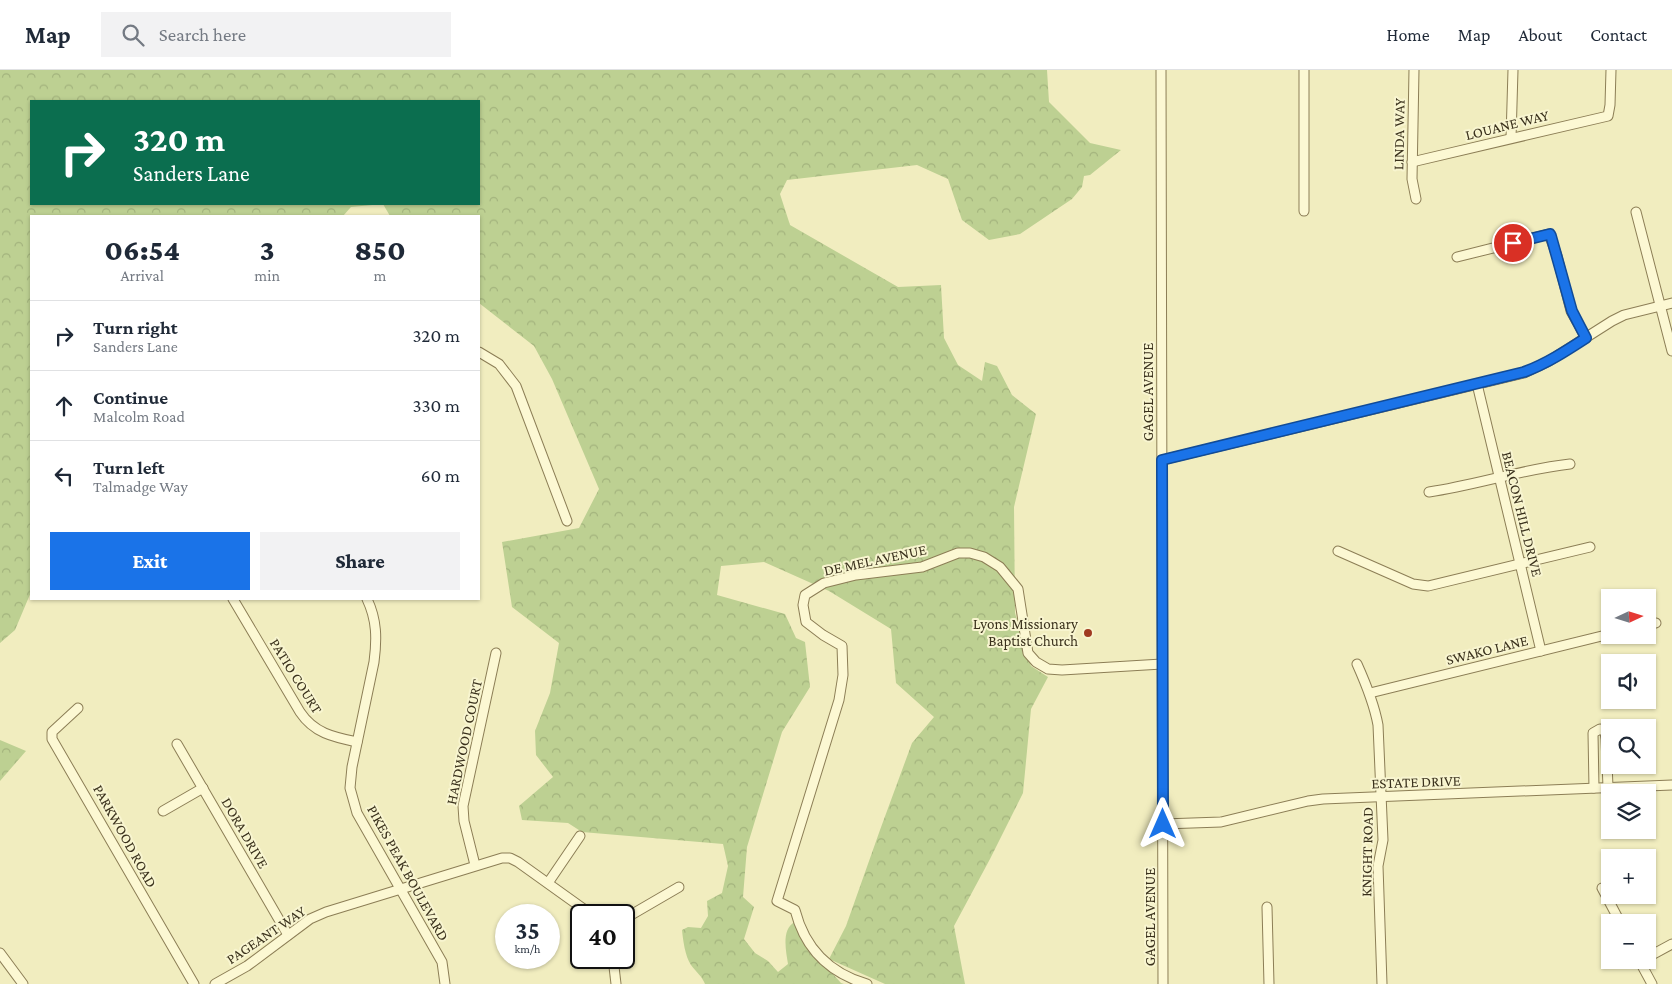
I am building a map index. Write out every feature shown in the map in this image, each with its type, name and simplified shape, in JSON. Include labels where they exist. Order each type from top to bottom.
[{"type":"street","name":"GAGEL AVENUE","points":[[1161,70],[1163,984]]},
{"type":"street","points":[[1304,70],[1304,211]]},
{"type":"street","name":"LINDA WAY","points":[[1414,70],[1412,179],[1416,199]]},
{"type":"street","points":[[1511,138],[1513,70]]},
{"type":"street","name":"LOUANE WAY","points":[[1412,162],[1608,116],[1611,70]]},
{"type":"street","points":[[1636,212],[1672,351]]},
{"type":"street","points":[[1457,257],[1550,234],[1572,311],[1586,338]]},
{"type":"street","points":[[1162,460],[1524,372],[1549,361],[1624,315],[1672,303]]},
{"type":"street","points":[[480,353],[499,364],[516,386],[567,520]]},
{"type":"street","name":"BEACON HILL DRIVE","points":[[1477,384],[1541,651]]},
{"type":"street","points":[[1429,492],[1550,466],[1570,464]]},
{"type":"street","points":[[1338,551],[1413,584],[1423,586],[1435,585],[1590,547]]},
{"type":"street","name":"DE MEL AVENUE","points":[[867,984],[839,973],[822,960],[807,941],[798,924],[795,910],[777,902],[839,700],[843,675],[842,646],[806,622],[803,605],[805,595],[824,583],[856,575],[922,567],[958,553],[970,553],[984,557],[1000,567],[1018,589],[1028,653],[1036,662],[1048,669],[1062,670],[1162,664]]},
{"type":"street","name":"PATIO COURT","points":[[234,600],[308,723],[331,735],[357,742]]},
{"type":"street","name":"PIKES PEAK BOULEVARD","points":[[368,600],[376,626],[376,646],[350,780],[351,796],[357,813],[442,962],[445,984]]},
{"type":"street","name":"SWAKO LANE","points":[[1370,693],[1601,636]]},
{"type":"street","name":"HARDWOOD COURT","points":[[475,865],[464,821],[463,806],[496,653]]},
{"type":"street","name":"KNIGHT ROAD","points":[[1357,664],[1370,693],[1378,725],[1383,840],[1378,866],[1382,984]]},
{"type":"street","name":"PARKWOOD ROAD","points":[[78,708],[52,732],[52,739],[101,821],[162,932],[194,984]]},
{"type":"street","points":[[1594,788],[1593,733],[1600,729],[1605,732],[1608,784]]},
{"type":"street","name":"DORA DRIVE","points":[[177,744],[288,935]]},
{"type":"street","name":"ESTATE DRIVE","points":[[1656,786],[1672,785]]},
{"type":"street","points":[[163,811],[203,788]]},
{"type":"street","name":"ESTATE DRIVE","points":[[1163,824],[1221,822],[1308,801],[1601,788]]},
{"type":"street","points":[[548,883],[580,836]]},
{"type":"street","name":"PAGEANT WAY","points":[[215,984],[248,966],[310,919],[400,888],[502,858],[510,858],[518,862],[577,904]]},
{"type":"street","points":[[635,913],[679,887]]},
{"type":"street","points":[[1267,907],[1269,984]]},
{"type":"street","points":[[1656,952],[1672,944]]},
{"type":"street","points":[[0,953],[23,984]]},
{"type":"street","points":[[614,969],[616,984]]},
{"type":"street","points":[[1646,969],[1652,984]]},
{"type":"green space","points":[[0,70],[1047,70],[1049,102],[1090,143],[1121,150],[1090,175],[1084,176],[1082,187],[1072,199],[1020,234],[989,240],[962,220],[948,179],[917,165],[787,180],[780,194],[790,225],[898,287],[941,285],[944,338],[958,365],[982,381],[985,362],[997,366],[1012,395],[1036,414],[1014,507],[1015,613],[1031,666],[1048,677],[1031,709],[1023,793],[954,926],[965,984],[885,984],[829,959],[846,926],[912,743],[934,717],[896,683],[891,629],[829,591],[764,562],[721,566],[717,595],[785,614],[796,638],[805,642],[810,687],[782,732],[747,847],[743,897],[754,907],[744,939],[755,953],[768,961],[778,972],[788,964],[786,935],[791,925],[795,922],[807,945],[844,984],[705,984],[689,961],[682,930],[688,927],[701,928],[708,916],[707,901],[722,893],[728,866],[723,844],[582,832],[568,823],[522,820],[519,806],[553,777],[536,755],[535,731],[550,693],[559,643],[512,607],[502,542],[579,528],[599,489],[552,379],[534,346],[480,304],[480,215],[389,215],[384,205],[480,205],[480,100],[30,100],[30,205],[372,205],[351,207],[344,215],[30,215],[30,594],[15,630],[0,643]]},
{"type":"green space","points":[[0,740],[26,751],[0,781]]},
{"type":"place","name":"Lyons Missionary Baptist Church","points":[[1088,633]]},
{"type":"route","points":[[1163,824],[1162,460],[1524,372],[1537,368],[1563,353],[1586,338],[1566,295],[1551,236],[1550,234],[1513,243]]}]
